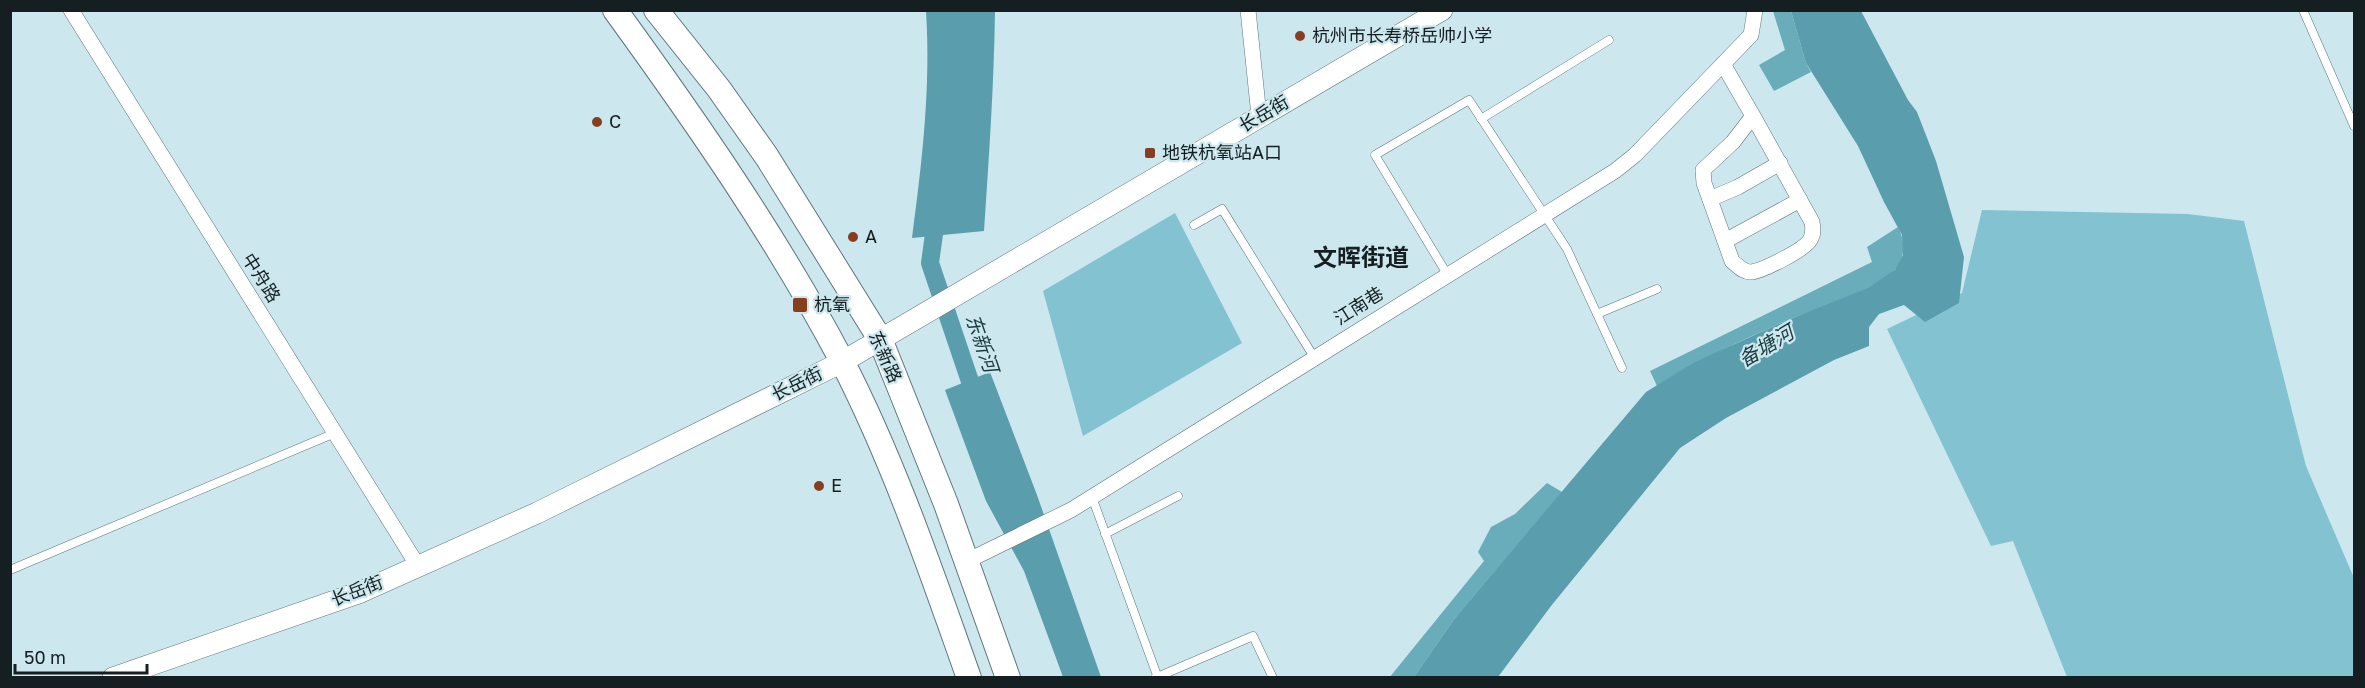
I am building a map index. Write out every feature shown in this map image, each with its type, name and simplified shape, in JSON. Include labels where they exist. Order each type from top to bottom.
[{"type":"main road","points":[[615,10],[693,117],[769,235],[842,362],[880,445],[924,552],[969,678]]},
{"type":"main road","name":"东新路","points":[[656,10],[719,89],[767,157],[880,339],[946,504],[1008,678]]},
{"type":"street","name":"中舟路","points":[[71,10],[418,566]]},
{"type":"street","points":[[1248,10],[1259,116]]},
{"type":"street","name":"长岳街","points":[[112,678],[361,592],[537,513],[842,362],[1442,10]]},
{"type":"street","name":"江南巷","points":[[966,561],[997,548],[1071,510],[1615,171],[1635,155],[1751,35],[1755,10]]},
{"type":"street","points":[[1723,64],[1753,116],[1780,163],[1812,222],[1812,238],[1807,244],[1779,261],[1751,272],[1741,269],[1732,261],[1704,183],[1702,170],[1732,142],[1753,116]]},
{"type":"street","points":[[1710,200],[1780,163]]},
{"type":"street","points":[[1725,241],[1800,200]]},
{"type":"lane","points":[[2302,10],[2355,126]]},
{"type":"lane","points":[[1481,119],[1609,40]]},
{"type":"lane","points":[[1447,274],[1375,155],[1469,100],[1567,249],[1622,368]]},
{"type":"lane","points":[[1194,225],[1222,209],[1314,357]]},
{"type":"lane","points":[[1597,314],[1657,289]]},
{"type":"lane","points":[[10,570],[335,433]]},
{"type":"lane","points":[[1105,534],[1178,496]]},
{"type":"lane","points":[[1092,497],[1157,677],[1253,636],[1273,678]]},
{"type":"shaded area","points":[[1773,11],[1791,11],[1806,63],[1811,72],[1774,91],[1759,65],[1785,50]]},
{"type":"shaded area","points":[[1982,210],[2188,214],[2244,221],[2306,466],[2354,578],[2354,677],[2067,677],[2013,541],[1991,546],[1887,329],[1962,293]]},
{"type":"shaded area","points":[[1175,213],[1242,343],[1083,436],[1043,291]]},
{"type":"shaded area","points":[[1898,227],[1903,243],[1903,255],[1899,265],[1886,278],[1860,292],[1738,342],[1657,386],[1650,371],[1872,262],[1867,247]]},
{"type":"shaded area","points":[[1547,483],[1562,492],[1455,618],[1414,677],[1389,678],[1484,561],[1478,552],[1491,527],[1515,514]]},
{"type":"water","points":[[926,11],[995,11],[984,231],[912,238],[926,96]]},
{"type":"water","name":"备塘河","points":[[1791,11],[1861,11],[1908,100],[1917,112],[1936,161],[1964,257],[1959,303],[1925,322],[1904,305],[1879,314],[1869,327],[1869,346],[1834,360],[1726,418],[1680,448],[1551,606],[1498,677],[1414,677],[1455,618],[1646,392],[1695,362],[1788,320],[1868,288],[1895,270],[1903,255],[1902,235],[1858,146],[1806,63]]},
{"type":"water","points":[[990,372],[1037,495],[1101,677],[1063,677],[1024,571],[986,501],[945,390]]},
{"type":"waterway","name":"东新河","points":[[937,212],[930,263],[977,402]]},
{"type":"place","name":"杭州市长寿桥岳帅小学","points":[[1300,36]]},
{"type":"place","name":"C","points":[[597,122]]},
{"type":"place","name":"地铁杭氧站A口","points":[[1150,153]]},
{"type":"place","name":"A","points":[[853,237]]},
{"type":"place","name":"杭氧","points":[[800,305]]},
{"type":"place","name":"E","points":[[819,486]]},
{"type":"district","name":"文晖街道","points":[[1361,258]]}]
